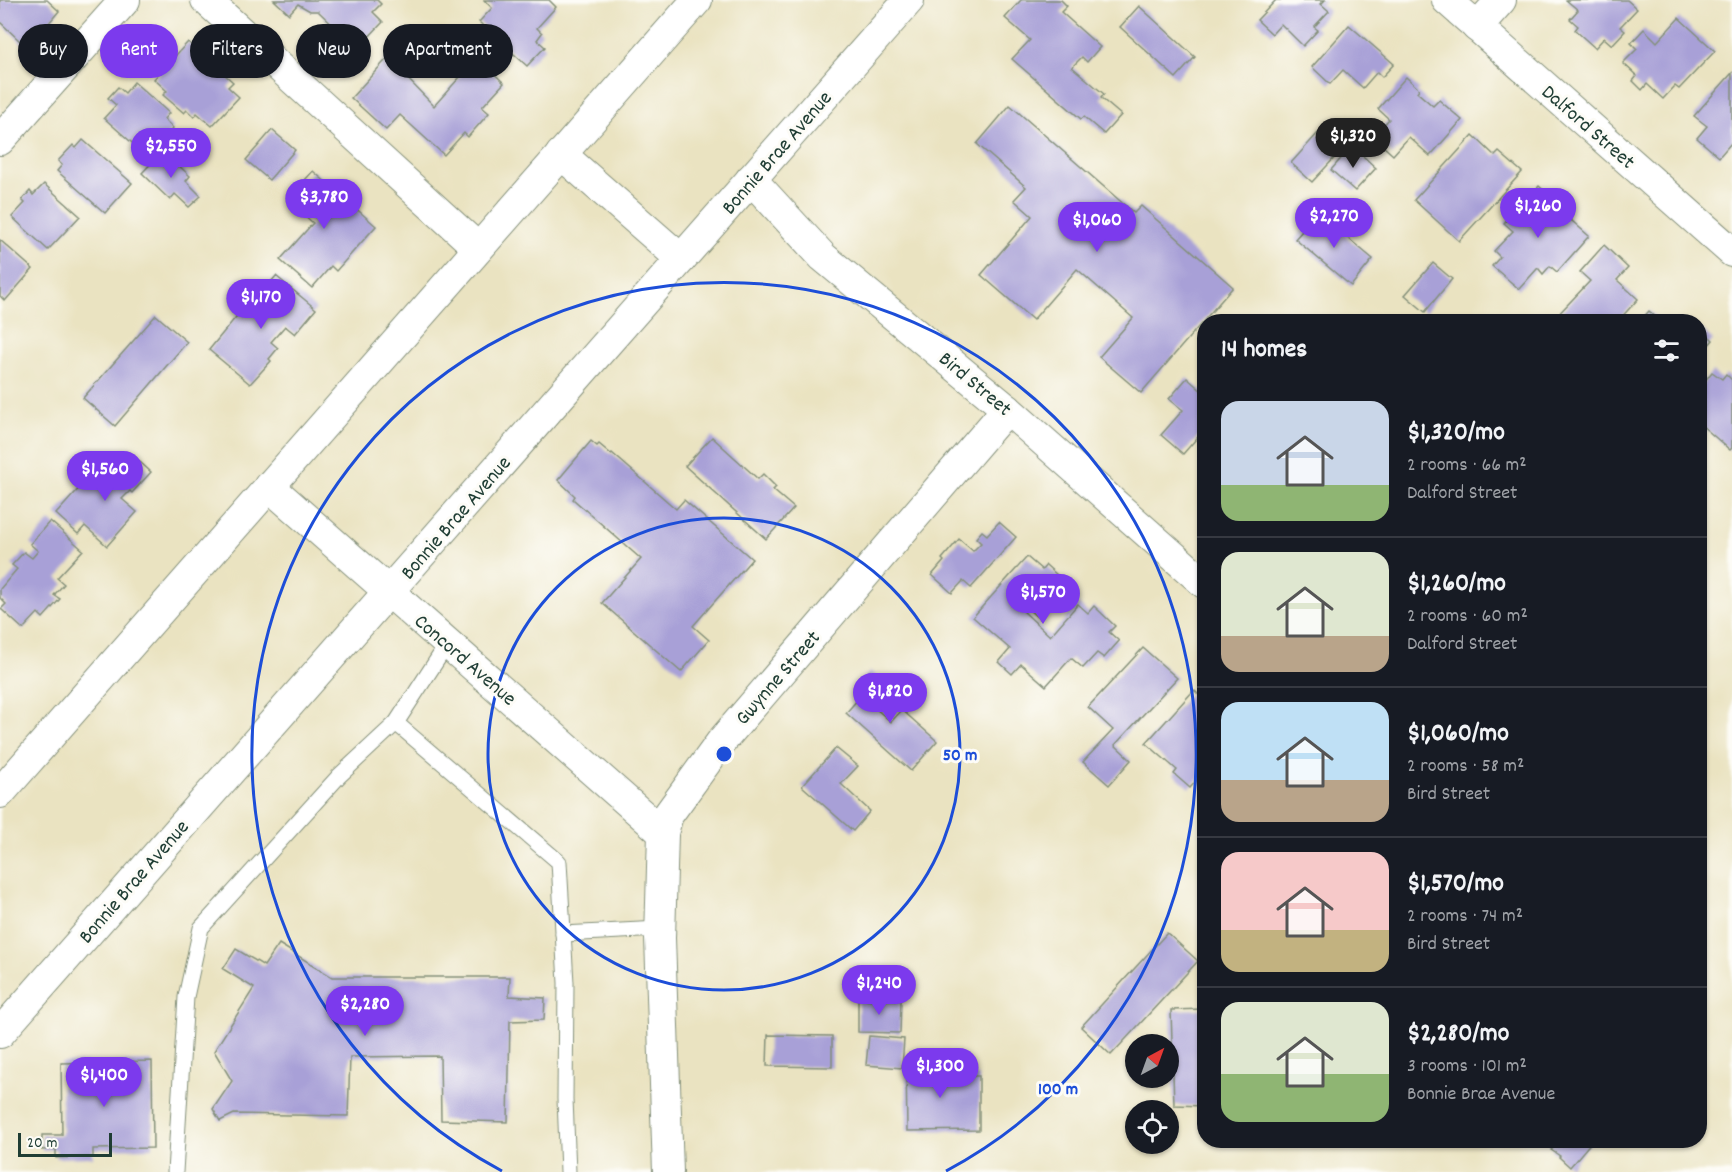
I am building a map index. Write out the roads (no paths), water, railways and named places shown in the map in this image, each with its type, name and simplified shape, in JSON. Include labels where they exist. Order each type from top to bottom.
[{"type":"street","points":[[0,140],[125,0]]},
{"type":"street","points":[[206,0],[478,248]]},
{"type":"street","points":[[0,793],[697,0]]},
{"type":"street","name":"Bonnie Brae Avenue","points":[[0,1033],[909,0]]},
{"type":"street","name":"Dalford Street","points":[[1447,0],[1732,252]]},
{"type":"street","points":[[1477,27],[1501,0]]},
{"type":"street","points":[[561,154],[681,259]]},
{"type":"street","name":"Bird Street","points":[[752,179],[823,257],[1008,409],[1197,577]]},
{"type":"street","name":"Gwynne Street","points":[[668,1172],[660,929],[663,833],[668,815],[721,742],[1008,409]]},
{"type":"street","name":"Concord Avenue","points":[[270,486],[663,833]]},
{"type":"lane","points":[[175,1172],[186,997],[201,928],[339,777],[396,723],[448,643]]},
{"type":"lane","points":[[396,723],[559,862],[566,984],[565,1099],[568,1172]]},
{"type":"lane","points":[[563,934],[660,929]]}]
